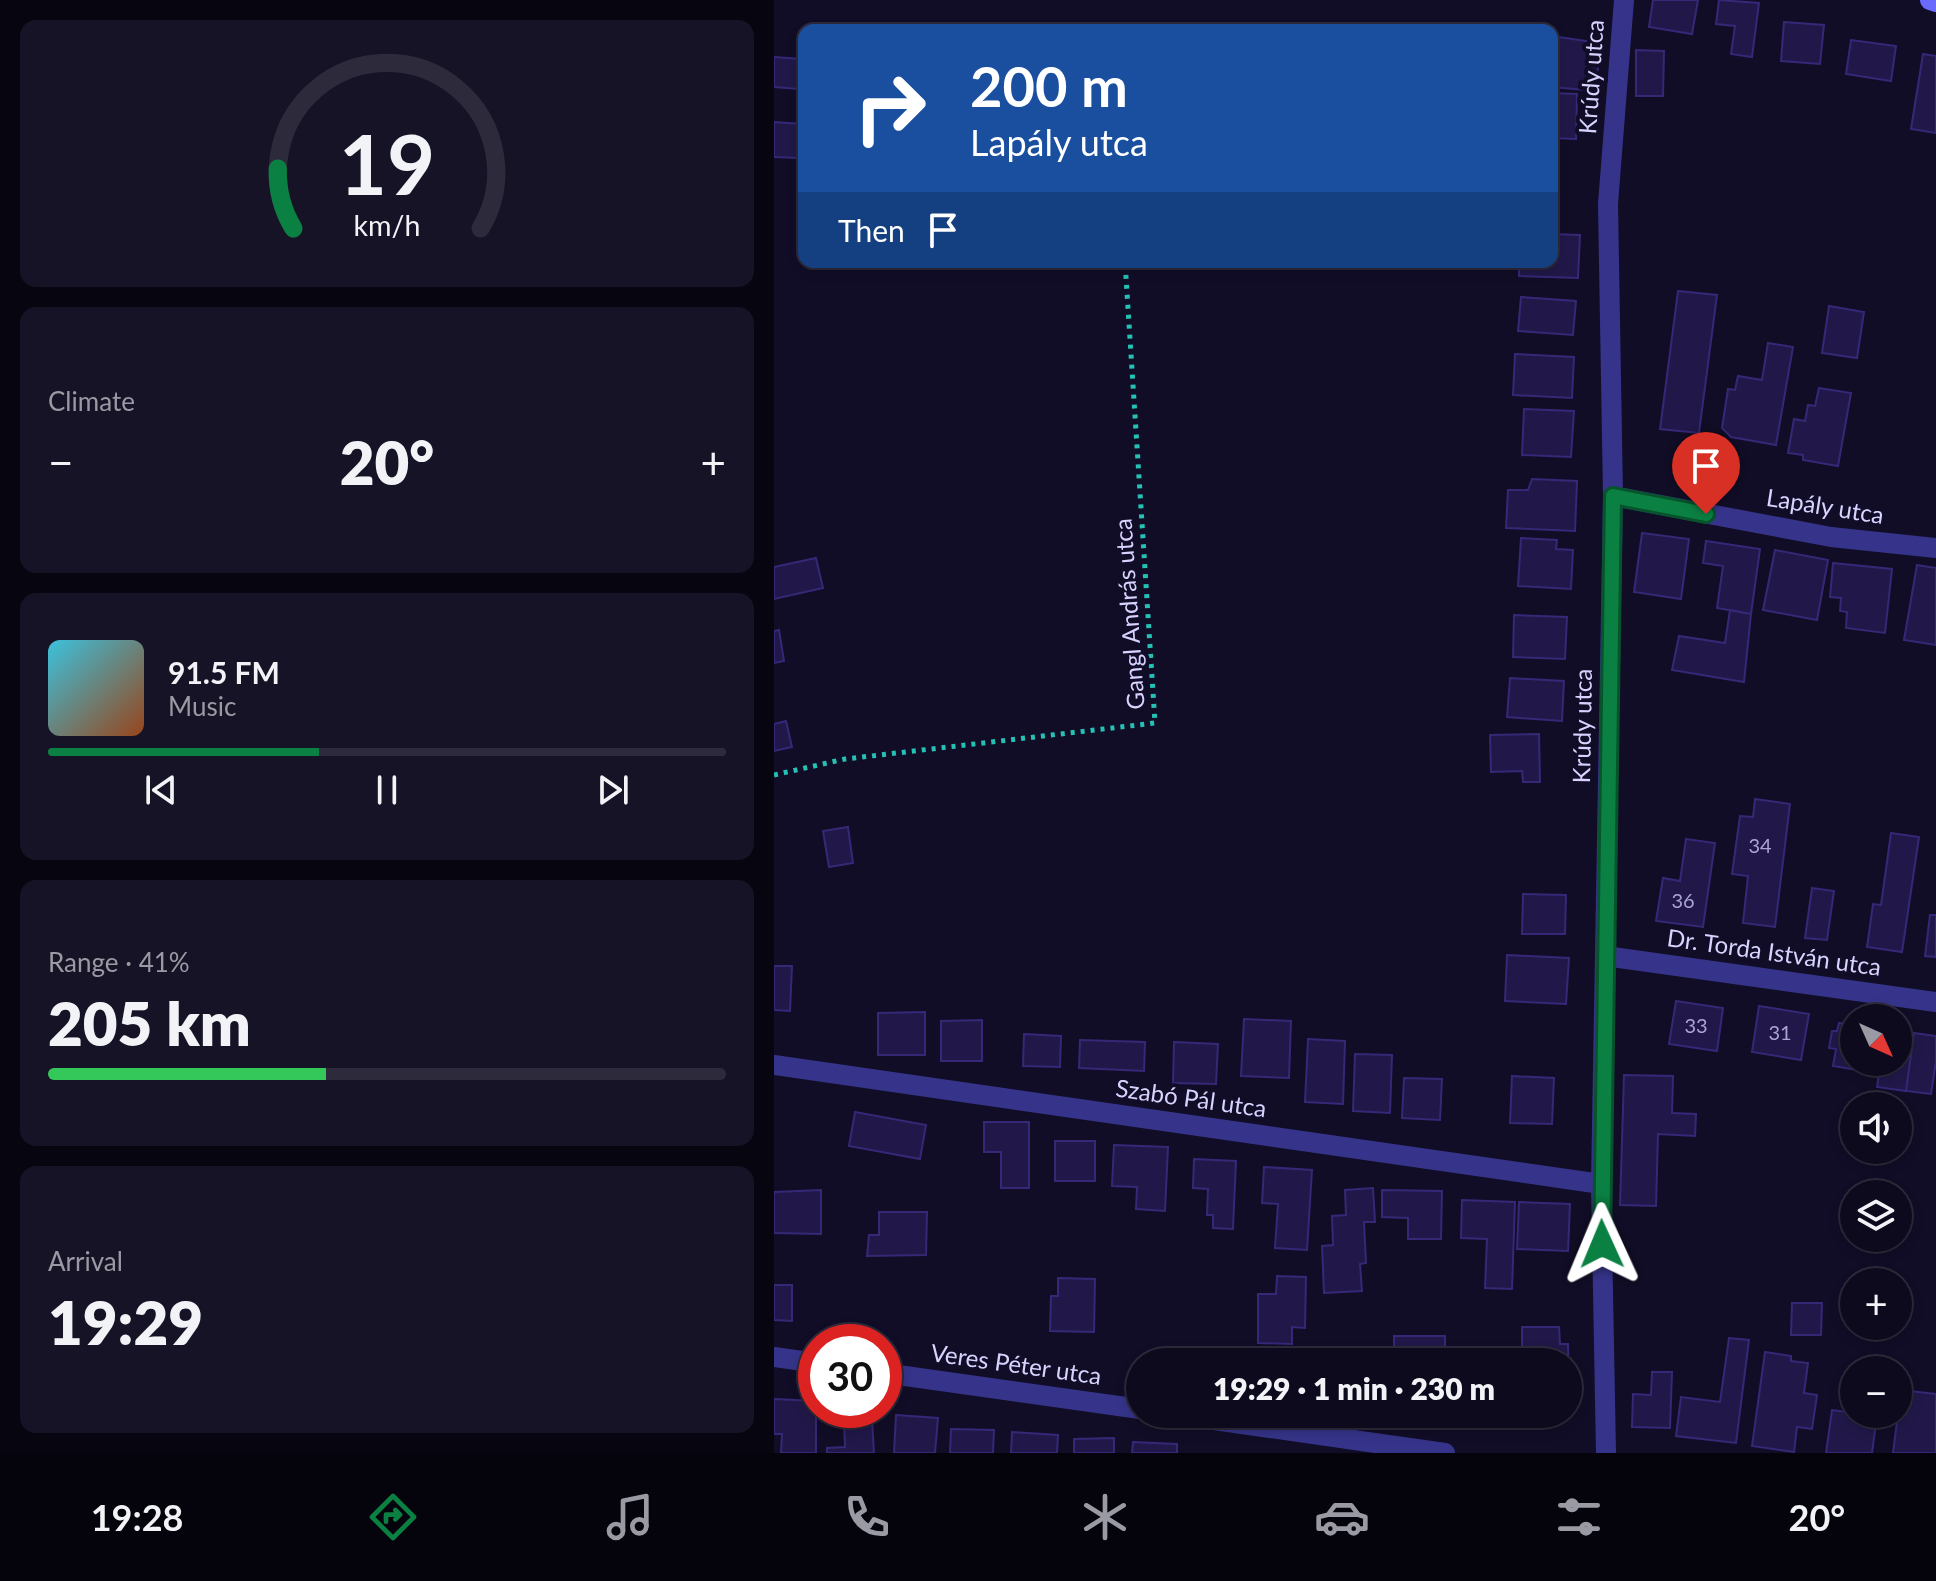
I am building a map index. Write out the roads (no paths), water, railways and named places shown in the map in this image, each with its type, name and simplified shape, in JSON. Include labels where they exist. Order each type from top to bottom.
[{"type":"main road","points":[[1930,0],[1936,2]]},
{"type":"street","name":"Krúdy utca","points":[[1606,1453],[1601,1184],[1613,496],[1608,204],[1624,0]]},
{"type":"street","name":"Lapály utca","points":[[1613,496],[1831,537],[1936,548]]},
{"type":"street","name":"Dr. Torda István utca","points":[[1605,956],[1936,1002]]},
{"type":"street","name":"Szabó Pál utca","points":[[774,1065],[1601,1184]]},
{"type":"street","points":[[774,1357],[798,1360]]},
{"type":"street","name":"Veres Péter utca","points":[[902,1376],[1126,1407]]},
{"type":"street","points":[[1270,1428],[1445,1453]]}]
